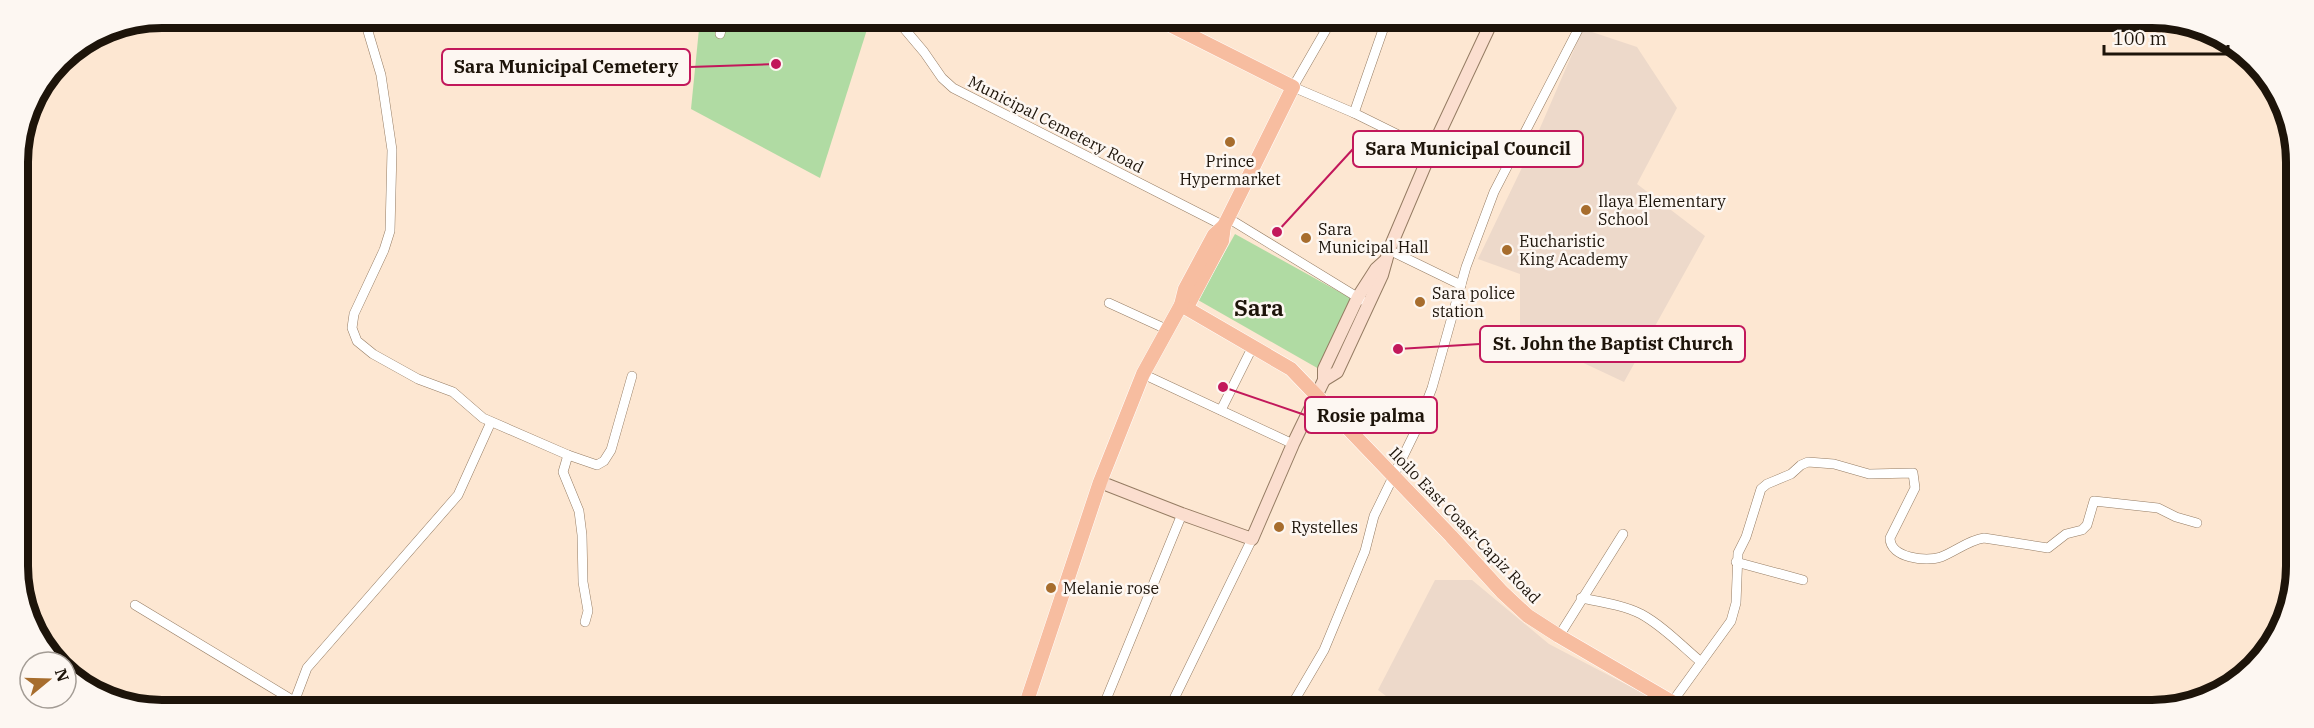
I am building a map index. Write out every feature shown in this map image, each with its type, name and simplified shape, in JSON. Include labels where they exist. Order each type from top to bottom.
[{"type":"main road","points":[[1027,700],[1100,482],[1143,374],[1166,329],[1184,305],[1185,290],[1214,235],[1226,222],[1293,87],[1176,28]]},
{"type":"main road","name":"Iloilo East Coast-Capiz Road","points":[[1184,305],[1292,369],[1502,592],[1528,616],[1663,699]]},
{"type":"street","points":[[367,28],[381,75],[392,150],[390,231],[384,250],[354,314],[352,328],[357,341],[373,354],[418,379],[453,392],[483,418],[568,455],[597,465],[604,461],[611,450],[632,376]]},
{"type":"street","points":[[720,34],[722,28]]},
{"type":"street","name":"Municipal Cemetery Road","points":[[904,28],[942,78],[953,88],[1226,222],[1363,301]]},
{"type":"street","points":[[1327,28],[1293,87],[1354,113],[1431,151]]},
{"type":"street","points":[[1354,113],[1384,28]]},
{"type":"street","points":[[1174,699],[1252,538],[1324,380],[1324,369],[1363,301],[1376,269],[1388,255],[1431,151],[1489,28]]},
{"type":"street","points":[[1295,699],[1323,650],[1365,551],[1374,516],[1415,432],[1431,388],[1461,285],[1494,192],[1578,28]]},
{"type":"street","points":[[1388,255],[1461,285]]},
{"type":"street","points":[[1109,303],[1166,329]]},
{"type":"street","points":[[1221,410],[1253,346]]},
{"type":"street","points":[[1143,374],[1293,444]]},
{"type":"street","points":[[294,700],[307,668],[458,495],[491,422]]},
{"type":"street","points":[[568,455],[563,472],[579,511],[583,582],[588,611],[585,622]]},
{"type":"street","points":[[1674,699],[1731,621],[1737,603],[1736,562],[1761,489],[1791,474],[1808,462],[1834,464],[1869,474],[1913,473],[1915,488],[1890,538],[1891,546],[1898,553],[1907,555],[1939,558],[1977,539],[1984,538],[2048,548],[2066,534],[2082,530],[2087,525],[2094,501],[2158,508],[2176,517],[2197,523]]},
{"type":"street","points":[[1100,482],[1252,538]]},
{"type":"street","points":[[1106,700],[1182,514]]},
{"type":"street","points":[[1558,636],[1581,598],[1608,562],[1623,534]]},
{"type":"street","points":[[1736,562],[1803,580]]},
{"type":"street","points":[[1581,598],[1621,606],[1641,614],[1661,627],[1701,662]]},
{"type":"street","points":[[135,605],[288,700]]},
{"type":"shaded area","name":"Ilaya Elementary School","points":[[1583,29],[1637,47],[1677,108],[1637,184],[1705,236],[1624,382],[1520,333],[1520,274],[1478,259],[1530,151]]},
{"type":"shaded area","points":[[1435,580],[1472,580],[1549,644],[1655,699],[1391,699],[1378,690]]},
{"type":"green space","points":[[699,28],[867,28],[820,178],[691,109]]},
{"type":"green space","points":[[1235,234],[1354,300],[1319,369],[1198,300]]},
{"type":"place","name":"Sara Municipal Cemetery","points":[[776,64]]},
{"type":"place","name":"Prince Hypermarket","points":[[1230,142]]},
{"type":"place","name":"Ilaya Elementary School","points":[[1586,210]]},
{"type":"place","name":"Sara Municipal Council","points":[[1277,232]]},
{"type":"place","name":"Sara Municipal Hall","points":[[1306,238]]},
{"type":"place","name":"Eucharistic King Academy","points":[[1507,250]]},
{"type":"place","name":"Sara police station","points":[[1420,302]]},
{"type":"place","name":"St. John the Baptist Church","points":[[1398,349]]},
{"type":"place","name":"Rosie palma","points":[[1223,387]]},
{"type":"place","name":"Rystelles","points":[[1279,527]]},
{"type":"place","name":"Melanie rose","points":[[1051,588]]},
{"type":"district","name":"Sara","points":[[1259,307]]}]
